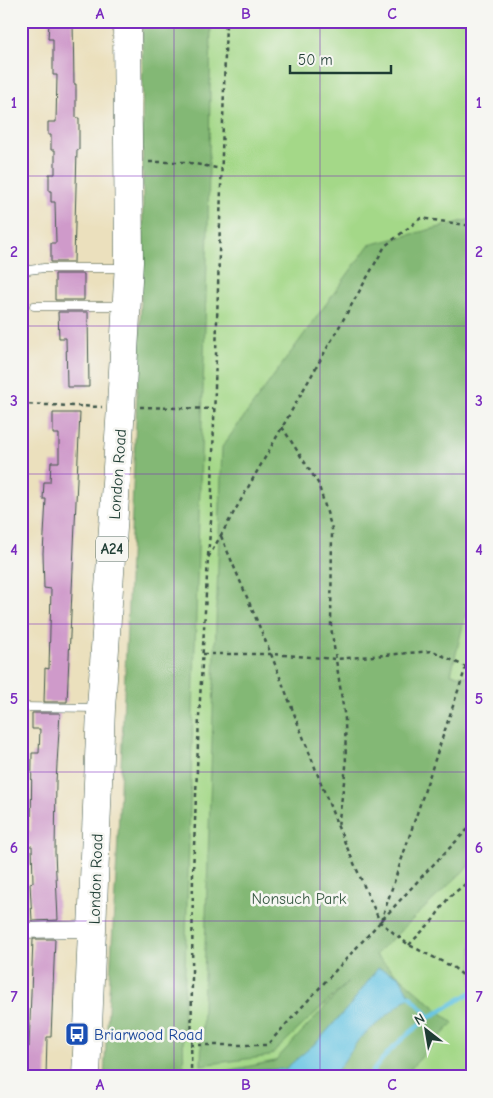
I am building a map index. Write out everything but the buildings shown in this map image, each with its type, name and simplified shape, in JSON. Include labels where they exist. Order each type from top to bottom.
[{"type":"highway","name":"London Road","points":[[86,1077],[101,708],[121,407],[128,268],[127,21]]},
{"type":"lane","points":[[21,271],[44,268],[128,268]]},
{"type":"lane","points":[[34,306],[126,306]]},
{"type":"lane","points":[[21,707],[101,708]]},
{"type":"lane","points":[[21,927],[93,929]]},
{"type":"lane","points":[[21,934],[93,929]]},
{"type":"path","points":[[191,1077],[190,1045],[199,717],[214,409],[226,21]]},
{"type":"path","points":[[128,165],[155,161],[185,162],[222,169]]},
{"type":"path","points":[[208,558],[386,246],[421,218],[472,226]]},
{"type":"path","points":[[21,404],[214,409]]},
{"type":"path","points":[[282,427],[318,483],[332,529],[331,627],[345,719],[346,767],[338,827]]},
{"type":"path","points":[[221,536],[271,654],[338,827],[380,922],[409,945],[454,968],[472,983]]},
{"type":"path","points":[[202,654],[271,654],[336,659],[433,651],[472,668]]},
{"type":"path","points":[[380,922],[466,667],[472,656]]},
{"type":"path","points":[[190,1045],[267,1045],[427,871],[472,825]]},
{"type":"path","points":[[409,945],[432,920],[449,897],[472,879]]},
{"type":"green space","points":[[142,21],[211,21],[208,229],[183,1034],[184,1077],[104,1077],[117,858],[143,256]]},
{"type":"green space","name":"Nonsuch Park","points":[[155,21],[472,21],[472,1077],[120,1077]]},
{"type":"green space","points":[[472,219],[472,588],[451,674],[472,677],[472,863],[375,955],[453,1023],[403,1077],[196,1077],[275,1061],[348,982],[270,1056],[201,1065],[222,447],[369,245]]},
{"type":"water","points":[[378,968],[399,976],[410,996],[359,1039],[333,1077],[221,1077],[233,1071],[285,1069],[318,1041],[351,1004]]},
{"type":"waterway","points":[[410,996],[430,1017],[472,992]]},
{"type":"waterway","points":[[369,1077],[382,1059],[397,1044],[430,1017]]},
{"type":"place","name":"Briarwood Road","points":[[77,1034]]}]
